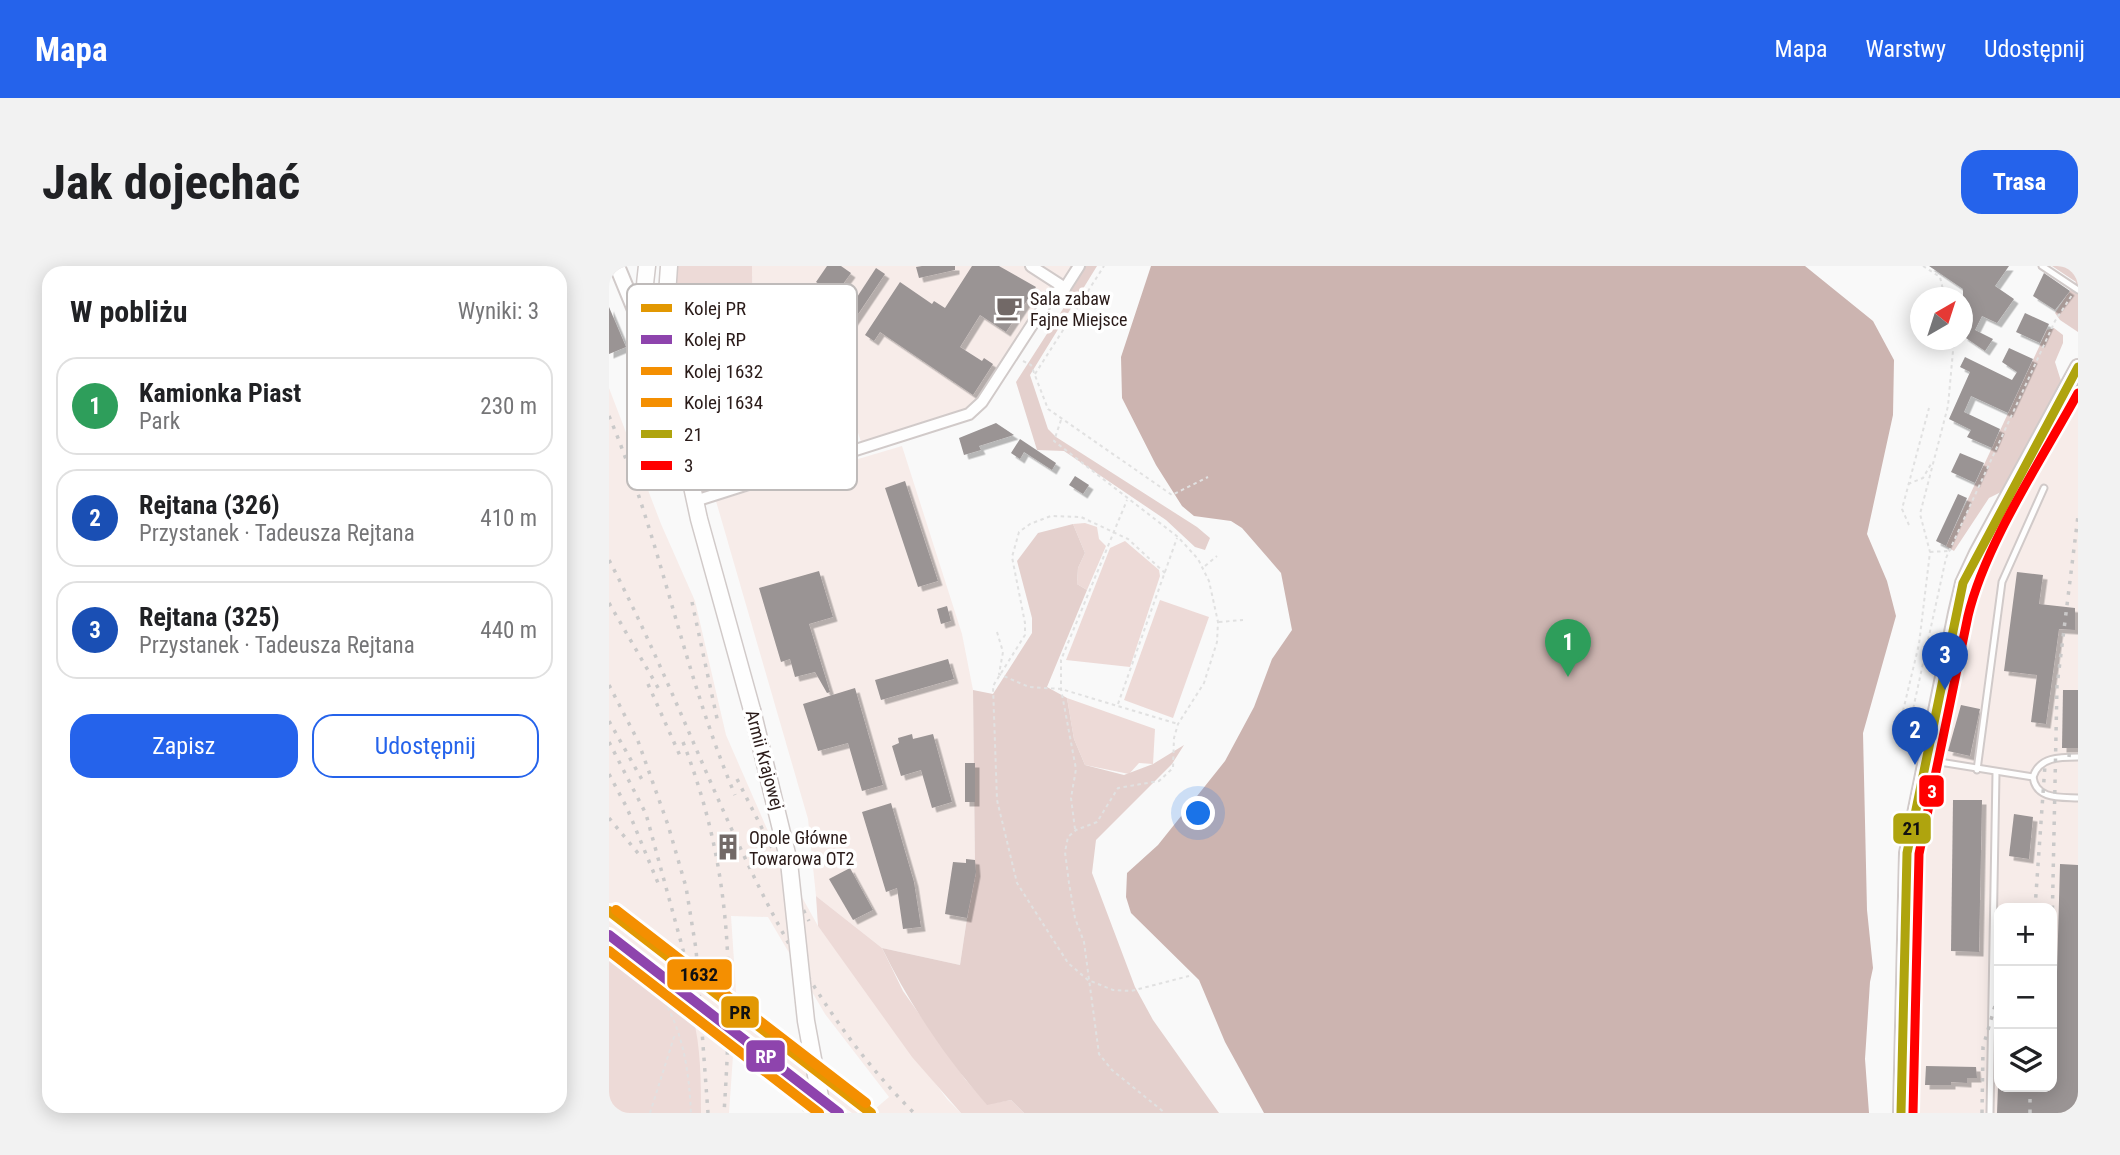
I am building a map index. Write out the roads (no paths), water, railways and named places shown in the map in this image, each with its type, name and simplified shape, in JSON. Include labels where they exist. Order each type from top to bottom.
[{"type":"main road","points":[[646,284],[647,266]]},
{"type":"main road","points":[[668,284],[669,266]]},
{"type":"main road","name":"Armii Krajowej","points":[[693,490],[752,710],[789,862],[809,1043],[823,1113]]},
{"type":"street","points":[[617,266],[627,290]]},
{"type":"street","points":[[1031,266],[1065,288]]},
{"type":"street","points":[[857,450],[962,417],[982,402],[1052,294],[1065,288],[1079,266]]},
{"type":"street","points":[[1901,1113],[1907,853],[1919,756],[1966,577],[2078,367]]},
{"type":"street","points":[[695,501],[730,490]]},
{"type":"lane","points":[[2042,266],[2077,289]]},
{"type":"lane","points":[[1977,770],[2002,582],[2044,488]]},
{"type":"lane","points":[[1919,756],[1977,770],[2033,778]]},
{"type":"lane","points":[[2078,757],[2046,761],[2039,765],[2033,778],[2036,788],[2045,794],[2078,798]]},
{"type":"lane","points":[[1990,1113],[1996,773]]},
{"type":"railway","points":[[609,416],[627,463]]},
{"type":"railway","points":[[636,490],[701,701],[735,795]]},
{"type":"railway","points":[[2053,903],[2057,686],[2078,516]]},
{"type":"railway","points":[[609,560],[776,920],[816,989],[861,1053],[914,1113]]},
{"type":"railway","points":[[692,602],[718,723]]},
{"type":"railway","points":[[609,603],[660,691]]},
{"type":"railway","points":[[648,684],[681,758]]},
{"type":"railway","points":[[609,685],[638,741],[668,825],[686,887],[696,949],[708,1113]]},
{"type":"railway","points":[[609,721],[645,785]]},
{"type":"railway","points":[[609,742],[646,814],[691,979]]},
{"type":"railway","points":[[683,742],[712,835],[726,925],[728,1016],[724,1113]]},
{"type":"railway","points":[[2069,757],[2070,748]]},
{"type":"railway","points":[[2035,903],[2045,765]]},
{"type":"railway","points":[[609,774],[627,808],[658,883]]},
{"type":"railway","points":[[737,779],[809,921]]},
{"type":"railway","points":[[609,818],[642,858]]},
{"type":"railway","points":[[1982,1113],[1983,1047],[1994,1009]]},
{"type":"railway","points":[[2030,1092],[2030,1113]]},
{"type":"rail line","name":"1632","points":[[616,910],[866,1103]]},
{"type":"rail line","name":"PR","points":[[609,911],[871,1113]]},
{"type":"rail line","name":"RP","points":[[609,935],[839,1113]]},
{"type":"rail line","name":"1634","points":[[609,951],[819,1113]]},
{"type":"place","name":"Sala zabaw Fajne Miejsce","points":[[1009,308]]},
{"type":"place","name":"Kamionka Piast","points":[[1568,677]]},
{"type":"place","name":"Rejtana (325)","points":[[1945,690]]},
{"type":"place","name":"Rejtana (326)","points":[[1915,765]]},
{"type":"place","name":"Opole Główne Towarowa OT2","points":[[728,847]]}]
